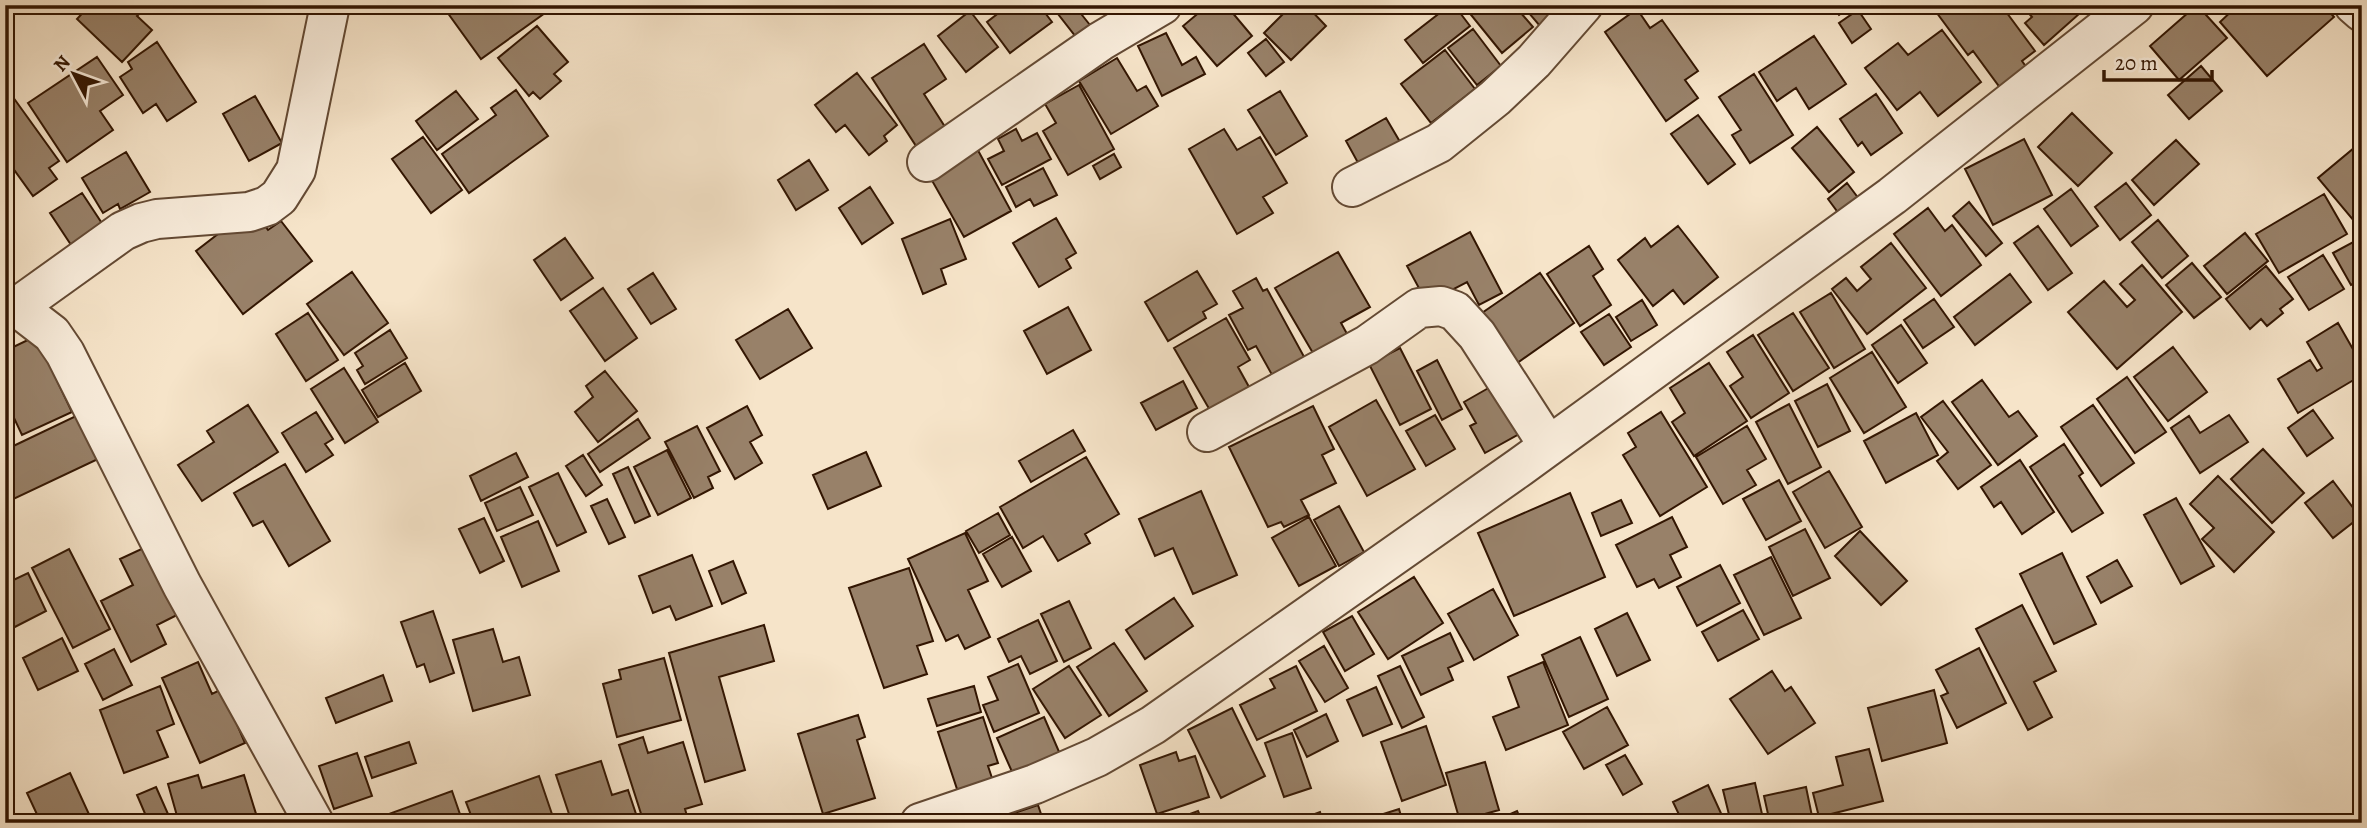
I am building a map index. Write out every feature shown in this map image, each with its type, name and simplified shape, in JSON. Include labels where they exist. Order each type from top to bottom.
[{"type":"street","points":[[314,823],[182,585],[65,353],[52,334],[11,310],[123,231],[141,223],[249,212],[267,206],[279,197],[296,170],[330,5]]},
{"type":"street","points":[[927,162],[1101,41],[1161,5]]},
{"type":"street","points":[[1352,187],[1439,143],[1534,61],[1583,5]]},
{"type":"street","points":[[920,823],[1035,784],[1097,757],[1153,725],[1548,445],[1892,196],[2134,5]]},
{"type":"street","points":[[2354,5],[2362,12]]},
{"type":"street","points":[[1207,432],[1367,345],[1419,308],[1441,306],[1455,311],[1477,335],[1548,445]]},
{"type":"building","points":[[90,5],[140,5],[144,9],[137,16],[152,30],[122,62],[77,19]]},
{"type":"building","points":[[442,5],[550,5],[552,8],[481,59]]},
{"type":"building","points":[[1009,5],[1039,5],[1052,22],[1010,53],[987,22]]},
{"type":"building","points":[[1051,5],[1095,5],[1082,15],[1090,25],[1076,37]]},
{"type":"building","points":[[1208,5],[1226,5],[1252,36],[1217,66],[1183,26]]},
{"type":"building","points":[[1292,5],[1306,5],[1326,26],[1291,60],[1264,33]]},
{"type":"building","points":[[1450,5],[1454,5],[1470,26],[1423,63],[1405,40]]},
{"type":"building","points":[[1463,5],[1514,5],[1533,27],[1502,53]]},
{"type":"building","points":[[1522,5],[1575,5],[1546,33]]},
{"type":"building","points":[[1831,5],[1853,5],[1839,15]]},
{"type":"building","points":[[1931,5],[2001,5],[2035,51],[2022,61],[2027,68],[2001,89],[1973,51],[1968,55]]},
{"type":"building","points":[[2022,5],[2071,5],[2079,14],[2044,45],[2025,23],[2032,17]]},
{"type":"building","points":[[2197,5],[2227,38],[2179,80],[2150,46]]},
{"type":"building","points":[[2238,5],[2324,5],[2334,17],[2267,76],[2220,22]]},
{"type":"building","points":[[1637,9],[1650,28],[1662,20],[1698,71],[1685,80],[1698,98],[1666,121],[1605,32]]},
{"type":"building","points":[[1858,10],[1871,29],[1852,43],[1839,23]]},
{"type":"building","points":[[970,11],[998,47],[966,72],[938,36]]},
{"type":"building","points":[[537,26],[568,62],[554,74],[561,81],[540,99],[533,92],[529,96],[498,58]]},
{"type":"building","points":[[1473,29],[1501,66],[1477,85],[1448,48]]},
{"type":"building","points":[[1942,30],[1981,82],[1938,116],[1920,92],[1897,110],[1865,68],[1898,43],[1908,55]]},
{"type":"building","points":[[1166,33],[1182,65],[1196,57],[1205,74],[1162,96],[1138,46]]},
{"type":"building","points":[[1814,36],[1846,84],[1809,109],[1796,88],[1777,101],[1759,72]]},
{"type":"building","points":[[1266,39],[1284,62],[1266,76],[1248,53]]},
{"type":"building","points":[[157,42],[196,102],[167,121],[156,104],[143,113],[120,77],[132,69],[128,62]]},
{"type":"building","points":[[924,44],[946,79],[924,94],[947,130],[918,149],[872,78]]},
{"type":"building","points":[[1445,50],[1475,89],[1431,123],[1401,84]]},
{"type":"building","points":[[97,57],[123,95],[100,111],[113,130],[67,162],[28,103]]},
{"type":"building","points":[[1117,58],[1137,91],[1146,86],[1158,106],[1111,134],[1079,81]]},
{"type":"building","points":[[2201,66],[2222,91],[2189,119],[2168,95]]},
{"type":"building","points":[[857,73],[897,125],[884,136],[887,141],[869,155],[845,125],[836,132],[815,105]]},
{"type":"building","points":[[1754,74],[1793,135],[1750,163],[1732,135],[1741,130],[1719,97]]},
{"type":"building","points":[[1079,85],[1114,149],[1068,175],[1043,131],[1056,123],[1045,104]]},
{"type":"building","points":[[5,86],[59,161],[49,168],[57,179],[33,196],[12,167],[5,172]]},
{"type":"building","points":[[516,90],[548,136],[469,193],[442,154],[496,115],[491,108]]},
{"type":"building","points":[[456,91],[478,119],[437,150],[416,121]]},
{"type":"building","points":[[1280,91],[1307,136],[1276,155],[1248,110]]},
{"type":"building","points":[[1876,94],[1902,133],[1871,155],[1862,142],[1858,146],[1840,119]]},
{"type":"building","points":[[255,96],[282,143],[249,161],[223,114]]},
{"type":"building","points":[[2072,113],[2112,153],[2078,186],[2038,147]]},
{"type":"building","points":[[1698,115],[1735,164],[1708,184],[1671,134]]},
{"type":"building","points":[[1386,118],[1403,147],[1362,170],[1346,141]]},
{"type":"building","points":[[1817,127],[1854,172],[1829,192],[1792,148]]},
{"type":"building","points":[[1016,129],[1022,141],[1037,133],[1051,159],[1002,185],[988,159],[1004,151],[998,139]]},
{"type":"building","points":[[1224,129],[1237,150],[1260,137],[1287,183],[1263,197],[1273,213],[1237,234],[1189,149]]},
{"type":"building","points":[[423,137],[462,190],[431,213],[392,159]]},
{"type":"building","points":[[2024,139],[2052,195],[1993,225],[1965,169]]},
{"type":"building","points":[[2176,140],[2199,164],[2154,205],[2132,180]]},
{"type":"building","points":[[974,143],[1011,211],[964,237],[926,170]]},
{"type":"building","points":[[2354,148],[2362,158],[2362,225],[2359,227],[2318,178]]},
{"type":"building","points":[[126,152],[150,192],[120,209],[118,204],[103,213],[82,178]]},
{"type":"building","points":[[1114,154],[1121,167],[1100,179],[1093,166]]},
{"type":"building","points":[[809,160],[828,190],[796,210],[778,180]]},
{"type":"building","points":[[1043,168],[1057,195],[1034,206],[1030,199],[1016,207],[1006,187]]},
{"type":"building","points":[[1847,183],[1865,207],[1845,222],[1828,199]]},
{"type":"building","points":[[2126,183],[2151,215],[2120,240],[2095,207]]},
{"type":"building","points":[[870,187],[893,223],[862,244],[839,208]]},
{"type":"building","points":[[2071,189],[2098,226],[2071,246],[2044,209]]},
{"type":"building","points":[[82,193],[109,234],[77,254],[50,213]]},
{"type":"building","points":[[2324,194],[2347,234],[2279,273],[2256,234]]},
{"type":"building","points":[[1969,202],[2002,243],[1986,256],[1953,216]]},
{"type":"building","points":[[1928,208],[1945,231],[1952,225],[1981,265],[1941,296],[1894,234]]},
{"type":"building","points":[[240,217],[262,222],[268,230],[281,221],[312,261],[243,314],[196,251]]},
{"type":"building","points":[[1056,218],[1076,253],[1066,259],[1071,268],[1039,287],[1013,243]]},
{"type":"building","points":[[950,219],[966,259],[941,269],[946,284],[923,294],[902,239]]},
{"type":"building","points":[[2158,220],[2188,256],[2162,278],[2132,242]]},
{"type":"building","points":[[1678,226],[1718,277],[1684,304],[1673,290],[1653,306],[1618,260],[1645,238],[1651,247]]},
{"type":"building","points":[[2038,226],[2072,273],[2048,290],[2014,243]]},
{"type":"building","points":[[1470,232],[1502,293],[1479,305],[1467,282],[1427,303],[1407,266]]},
{"type":"building","points":[[2245,233],[2268,261],[2227,294],[2204,266]]},
{"type":"building","points":[[565,238],[593,278],[561,300],[534,260]]},
{"type":"building","points":[[2355,241],[2362,255],[2362,280],[2351,285],[2333,253]]},
{"type":"building","points":[[1891,243],[1926,288],[1867,334],[1832,289],[1846,278],[1857,291],[1871,279],[1861,267]]},
{"type":"building","points":[[1589,246],[1603,269],[1593,276],[1611,305],[1580,326],[1547,274]]},
{"type":"building","points":[[1338,252],[1370,307],[1341,323],[1351,341],[1317,360],[1275,288]]},
{"type":"building","points":[[2323,255],[2344,289],[2309,310],[2288,277]]},
{"type":"building","points":[[2192,263],[2221,297],[2194,318],[2166,285]]},
{"type":"building","points":[[2142,265],[2182,312],[2117,369],[2068,312],[2104,281],[2127,307],[2135,300],[2120,284]]},
{"type":"building","points":[[2266,266],[2293,299],[2280,309],[2283,313],[2267,326],[2261,319],[2250,329],[2226,299]]},
{"type":"building","points":[[1197,271],[1217,304],[1203,312],[1206,318],[1168,341],[1145,302]]},
{"type":"building","points":[[352,272],[388,323],[344,355],[307,304]]},
{"type":"building","points":[[653,273],[676,309],[651,324],[628,289]]},
{"type":"building","points":[[1540,273],[1574,323],[1513,366],[1479,315]]},
{"type":"building","points":[[2010,274],[2031,302],[1975,345],[1954,317]]},
{"type":"building","points":[[1256,278],[1263,291],[1267,289],[1308,364],[1276,382],[1256,346],[1248,350],[1229,315],[1243,308],[1233,291]]},
{"type":"building","points":[[603,288],[637,338],[605,361],[570,311]]},
{"type":"building","points":[[1831,293],[1865,349],[1834,368],[1800,312]]},
{"type":"building","points":[[1934,299],[1954,327],[1923,348],[1904,320]]},
{"type":"building","points":[[1642,300],[1657,325],[1631,341],[1616,317]]},
{"type":"building","points":[[1068,307],[1091,350],[1047,374],[1024,331]]},
{"type":"building","points":[[788,309],[812,348],[760,379],[736,340]]},
{"type":"building","points":[[308,313],[338,360],[306,381],[276,334]]},
{"type":"building","points":[[1793,313],[1829,368],[1793,391],[1758,335]]},
{"type":"building","points":[[1609,314],[1631,347],[1604,365],[1581,332]]},
{"type":"building","points":[[1226,318],[1250,360],[1238,367],[1254,396],[1215,419],[1174,348]]},
{"type":"building","points":[[2338,323],[2362,365],[2362,375],[2298,413],[2278,379],[2310,360],[2317,371],[2322,368],[2307,342]]},
{"type":"building","points":[[1901,325],[1927,363],[1898,383],[1872,345]]},
{"type":"building","points":[[390,330],[407,358],[365,384],[357,370],[363,366],[355,353]]},
{"type":"building","points":[[1753,335],[1789,393],[1751,418],[1730,386],[1743,377],[1727,352]]},
{"type":"building","points":[[36,336],[72,412],[22,435],[5,399],[5,351]]},
{"type":"building","points":[[2173,347],[2207,392],[2168,421],[2134,377]]},
{"type":"building","points":[[1400,348],[1431,409],[1400,425],[1369,364]]},
{"type":"building","points":[[1872,352],[1906,407],[1864,433],[1830,378]]},
{"type":"building","points":[[1437,360],[1462,409],[1442,420],[1417,371]]},
{"type":"building","points":[[405,363],[421,391],[378,417],[362,390]]},
{"type":"building","points":[[1709,363],[1747,421],[1694,456],[1672,422],[1685,413],[1670,388]]},
{"type":"building","points":[[344,368],[378,422],[345,443],[311,389]]},
{"type":"building","points":[[605,371],[637,411],[598,442],[575,412],[593,397],[586,386]]},
{"type":"building","points":[[2127,377],[2166,432],[2135,453],[2097,399]]},
{"type":"building","points":[[1982,380],[2009,417],[2018,411],[2037,436],[1998,465],[1952,402]]},
{"type":"building","points":[[1183,381],[1197,408],[1156,430],[1141,403]]},
{"type":"building","points":[[1827,384],[1850,431],[1818,447],[1795,401]]},
{"type":"building","points":[[1492,386],[1519,434],[1485,453],[1470,426],[1476,423],[1464,402]]},
{"type":"building","points":[[1376,400],[1415,469],[1367,496],[1329,427]]},
{"type":"building","points":[[1943,401],[1991,465],[1958,489],[1937,461],[1948,452],[1921,417]]},
{"type":"building","points":[[1789,404],[1821,467],[1788,484],[1756,422]]},
{"type":"building","points":[[248,405],[278,452],[202,501],[178,465],[214,442],[207,431]]},
{"type":"building","points":[[2093,405],[2134,463],[2101,486],[2061,427]]},
{"type":"building","points":[[747,406],[762,435],[750,442],[762,463],[735,479],[707,428]]},
{"type":"building","points":[[1313,406],[1334,449],[1322,455],[1336,483],[1301,500],[1309,515],[1284,527],[1281,522],[1268,527],[1229,447]]},
{"type":"building","points":[[2313,410],[2333,438],[2307,456],[2288,428]]},
{"type":"building","points":[[316,412],[333,439],[325,444],[333,455],[306,472],[282,433]]},
{"type":"building","points":[[1661,412],[1707,487],[1660,516],[1623,455],[1636,447],[1628,433]]},
{"type":"building","points":[[1916,413],[1938,455],[1886,483],[1864,441]]},
{"type":"building","points":[[78,415],[98,459],[5,503],[5,450]]},
{"type":"building","points":[[1435,415],[1455,449],[1426,466],[1406,431]]},
{"type":"building","points":[[2229,415],[2248,442],[2200,473],[2171,428],[2189,416],[2200,433]]},
{"type":"building","points":[[638,419],[650,438],[600,472],[588,454]]},
{"type":"building","points":[[697,426],[720,471],[708,477],[713,488],[694,498],[665,442]]},
{"type":"building","points":[[1747,426],[1766,459],[1747,470],[1756,485],[1723,504],[1696,457]]},
{"type":"building","points":[[1073,430],[1085,451],[1031,482],[1019,461]]},
{"type":"building","points":[[2064,444],[2083,473],[2079,476],[2103,513],[2072,532],[2030,467]]},
{"type":"building","points":[[2263,449],[2304,493],[2272,523],[2231,479]]},
{"type":"building","points":[[667,450],[691,498],[658,515],[634,467]]},
{"type":"building","points":[[866,452],[881,486],[828,509],[813,475]]},
{"type":"building","points":[[516,453],[528,477],[481,501],[470,476]]},
{"type":"building","points":[[583,455],[602,485],[586,496],[566,466]]},
{"type":"building","points":[[1086,457],[1119,514],[1085,534],[1090,543],[1058,561],[1043,536],[1023,548],[1000,507]]},
{"type":"building","points":[[2020,460],[2054,512],[2022,534],[2001,502],[1994,507],[1981,487]]},
{"type":"building","points":[[285,464],[330,541],[289,566],[263,521],[253,526],[234,493]]},
{"type":"building","points":[[628,467],[650,516],[635,523],[613,474]]},
{"type":"building","points":[[1829,471],[1862,527],[1825,548],[1793,492]]},
{"type":"building","points":[[558,473],[586,532],[557,546],[529,487]]},
{"type":"building","points":[[2218,476],[2274,532],[2234,572],[2202,539],[2214,528],[2190,504]]},
{"type":"building","points":[[1779,480],[1801,521],[1766,540],[1743,499]]},
{"type":"building","points":[[2333,481],[2360,517],[2333,538],[2305,503]]},
{"type":"building","points":[[520,487],[533,515],[497,531],[485,503]]},
{"type":"building","points":[[1201,491],[1237,575],[1193,594],[1173,548],[1155,556],[1139,519]]},
{"type":"building","points":[[1570,493],[1605,577],[1514,616],[1478,533]]},
{"type":"building","points":[[2176,498],[2214,566],[2181,584],[2144,515]]},
{"type":"building","points":[[607,499],[625,537],[609,544],[591,506]]},
{"type":"building","points":[[1621,500],[1632,523],[1601,536],[1592,513]]},
{"type":"building","points":[[1339,506],[1364,552],[1339,566],[1314,520]]},
{"type":"building","points":[[998,513],[1010,535],[979,553],[966,531]]},
{"type":"building","points":[[1309,517],[1336,566],[1299,586],[1272,538]]},
{"type":"building","points":[[1672,517],[1687,547],[1670,555],[1681,577],[1659,588],[1654,579],[1637,587],[1616,545]]},
{"type":"building","points":[[484,518],[504,561],[480,573],[459,529]]},
{"type":"building","points":[[538,521],[559,571],[522,587],[501,537]]},
{"type":"building","points":[[1805,529],[1830,578],[1793,596],[1769,547]]},
{"type":"building","points":[[1860,531],[1907,581],[1881,605],[1835,556]]},
{"type":"building","points":[[965,533],[988,581],[968,590],[990,637],[965,649],[958,635],[946,641],[908,559]]},
{"type":"building","points":[[1012,537],[1031,571],[1002,587],[983,554]]},
{"type":"building","points":[[150,545],[183,612],[157,625],[166,644],[131,662],[101,601],[133,585],[120,559]]},
{"type":"building","points":[[69,549],[110,629],[73,648],[32,568]]},
{"type":"building","points":[[2062,553],[2096,624],[2054,644],[2020,574]]},
{"type":"building","points":[[692,555],[712,606],[676,620],[670,606],[653,613],[639,576]]},
{"type":"building","points":[[1771,557],[1801,618],[1764,635],[1734,575]]},
{"type":"building","points":[[2117,560],[2132,586],[2101,603],[2087,577]]},
{"type":"building","points":[[733,561],[746,593],[722,604],[709,571]]},
{"type":"building","points":[[1720,565],[1740,603],[1697,626],[1677,587]]},
{"type":"building","points":[[909,568],[933,641],[917,646],[927,674],[884,688],[849,588]]},
{"type":"building","points":[[28,573],[46,611],[5,632],[5,584]]},
{"type":"building","points":[[1414,577],[1443,623],[1388,659],[1358,612]]},
{"type":"building","points":[[1493,589],[1518,635],[1474,660],[1448,614]]},
{"type":"building","points":[[1174,598],[1193,626],[1145,659],[1126,630]]},
{"type":"building","points":[[1069,601],[1091,648],[1064,662],[1041,614]]},
{"type":"building","points":[[2022,605],[2056,671],[2034,682],[2052,717],[2028,730],[1976,629]]},
{"type":"building","points":[[1743,610],[1759,639],[1718,661],[1702,632]]},
{"type":"building","points":[[433,611],[454,673],[430,682],[424,664],[417,667],[401,622]]},
{"type":"building","points":[[1627,613],[1650,660],[1617,676],[1595,629]]},
{"type":"building","points":[[1352,616],[1374,654],[1345,671],[1323,632]]},
{"type":"building","points":[[1038,620],[1057,661],[1030,674],[1021,656],[1009,662],[998,639]]},
{"type":"building","points":[[764,625],[774,661],[719,677],[745,770],[705,782],[669,653]]},
{"type":"building","points":[[493,629],[503,662],[519,657],[530,695],[473,711],[453,640]]},
{"type":"building","points":[[1450,633],[1463,661],[1448,668],[1453,680],[1421,695],[1402,656]]},
{"type":"building","points":[[1580,637],[1608,699],[1569,717],[1542,655]]},
{"type":"building","points":[[62,638],[78,671],[38,690],[23,658]]},
{"type":"building","points":[[1114,643],[1147,691],[1109,716],[1077,667]]},
{"type":"building","points":[[1324,646],[1348,688],[1325,702],[1299,661]]},
{"type":"building","points":[[1979,648],[2006,703],[1957,728],[1941,696],[1948,693],[1936,670]]},
{"type":"building","points":[[114,649],[132,685],[103,700],[85,664]]},
{"type":"building","points":[[664,658],[681,720],[617,737],[603,684],[621,679],[619,670]]},
{"type":"building","points":[[198,662],[212,694],[222,689],[245,743],[200,763],[162,678]]},
{"type":"building","points":[[1543,662],[1568,725],[1506,750],[1493,717],[1519,707],[1508,677]]},
{"type":"building","points":[[1018,664],[1039,713],[994,732],[983,705],[998,700],[988,677]]},
{"type":"building","points":[[1069,666],[1101,715],[1065,738],[1033,689]]},
{"type":"building","points":[[1296,666],[1317,711],[1257,740],[1240,705],[1275,688],[1270,679]]},
{"type":"building","points":[[1400,666],[1424,717],[1402,728],[1378,676]]},
{"type":"building","points":[[1772,671],[1785,691],[1791,687],[1815,723],[1768,754],[1730,699]]},
{"type":"building","points":[[383,675],[392,701],[336,723],[326,698]]},
{"type":"building","points":[[160,686],[174,724],[157,731],[168,757],[124,773],[100,710]]},
{"type":"building","points":[[974,686],[981,712],[937,726],[928,699]]},
{"type":"building","points":[[1376,687],[1392,724],[1363,736],[1347,700]]},
{"type":"building","points":[[1934,690],[1947,743],[1882,761],[1868,708]]},
{"type":"building","points":[[1607,707],[1628,745],[1584,769],[1563,732]]},
{"type":"building","points":[[1232,708],[1265,776],[1221,798],[1188,730]]},
{"type":"building","points":[[1326,714],[1338,741],[1307,757],[1294,730]]},
{"type":"building","points":[[858,715],[865,737],[857,740],[875,798],[823,814],[798,734]]},
{"type":"building","points":[[983,717],[998,763],[988,766],[993,781],[958,792],[938,732]]},
{"type":"building","points":[[1044,717],[1060,754],[1013,774],[997,738]]},
{"type":"building","points":[[1426,726],[1446,785],[1402,801],[1381,742]]},
{"type":"building","points":[[1292,733],[1311,788],[1284,797],[1265,743]]},
{"type":"building","points":[[643,737],[648,753],[683,742],[702,804],[685,809],[689,823],[644,823],[619,745]]},
{"type":"building","points":[[409,742],[416,763],[372,778],[365,757]]},
{"type":"building","points":[[1869,749],[1883,801],[1819,817],[1813,793],[1843,785],[1836,757]]},
{"type":"building","points":[[1176,752],[1179,761],[1195,756],[1209,797],[1157,814],[1140,765]]},
{"type":"building","points":[[357,753],[372,796],[334,809],[319,766]]},
{"type":"building","points":[[1625,755],[1642,784],[1623,795],[1606,765]]},
{"type":"building","points":[[601,761],[612,795],[628,790],[639,823],[572,823],[556,775]]},
{"type":"building","points":[[1485,762],[1499,810],[1460,821],[1446,773]]},
{"type":"building","points":[[70,773],[93,823],[41,823],[27,793]]},
{"type":"building","points":[[198,775],[202,788],[244,775],[257,817],[240,823],[179,823],[168,784]]},
{"type":"building","points":[[539,776],[555,823],[474,823],[466,802]]},
{"type":"building","points":[[1755,783],[1764,823],[1731,823],[1723,790]]},
{"type":"building","points":[[1708,785],[1725,822],[1683,823],[1673,802]]},
{"type":"building","points":[[156,787],[172,823],[149,823],[137,795]]},
{"type":"building","points":[[1806,787],[1813,821],[1770,823],[1764,796]]},
{"type":"building","points":[[452,791],[463,823],[389,823],[386,815]]},
{"type":"building","points":[[1038,805],[1044,823],[994,823],[993,820]]},
{"type":"building","points":[[1399,809],[1403,823],[1376,823],[1374,817]]},
{"type":"building","points":[[1198,811],[1203,823],[1168,823],[1168,822]]},
{"type":"building","points":[[1517,811],[1522,823],[1490,823]]},
{"type":"building","points":[[1320,812],[1323,823],[1290,823]]},
{"type":"building","points":[[293,813],[297,823],[274,823]]}]
